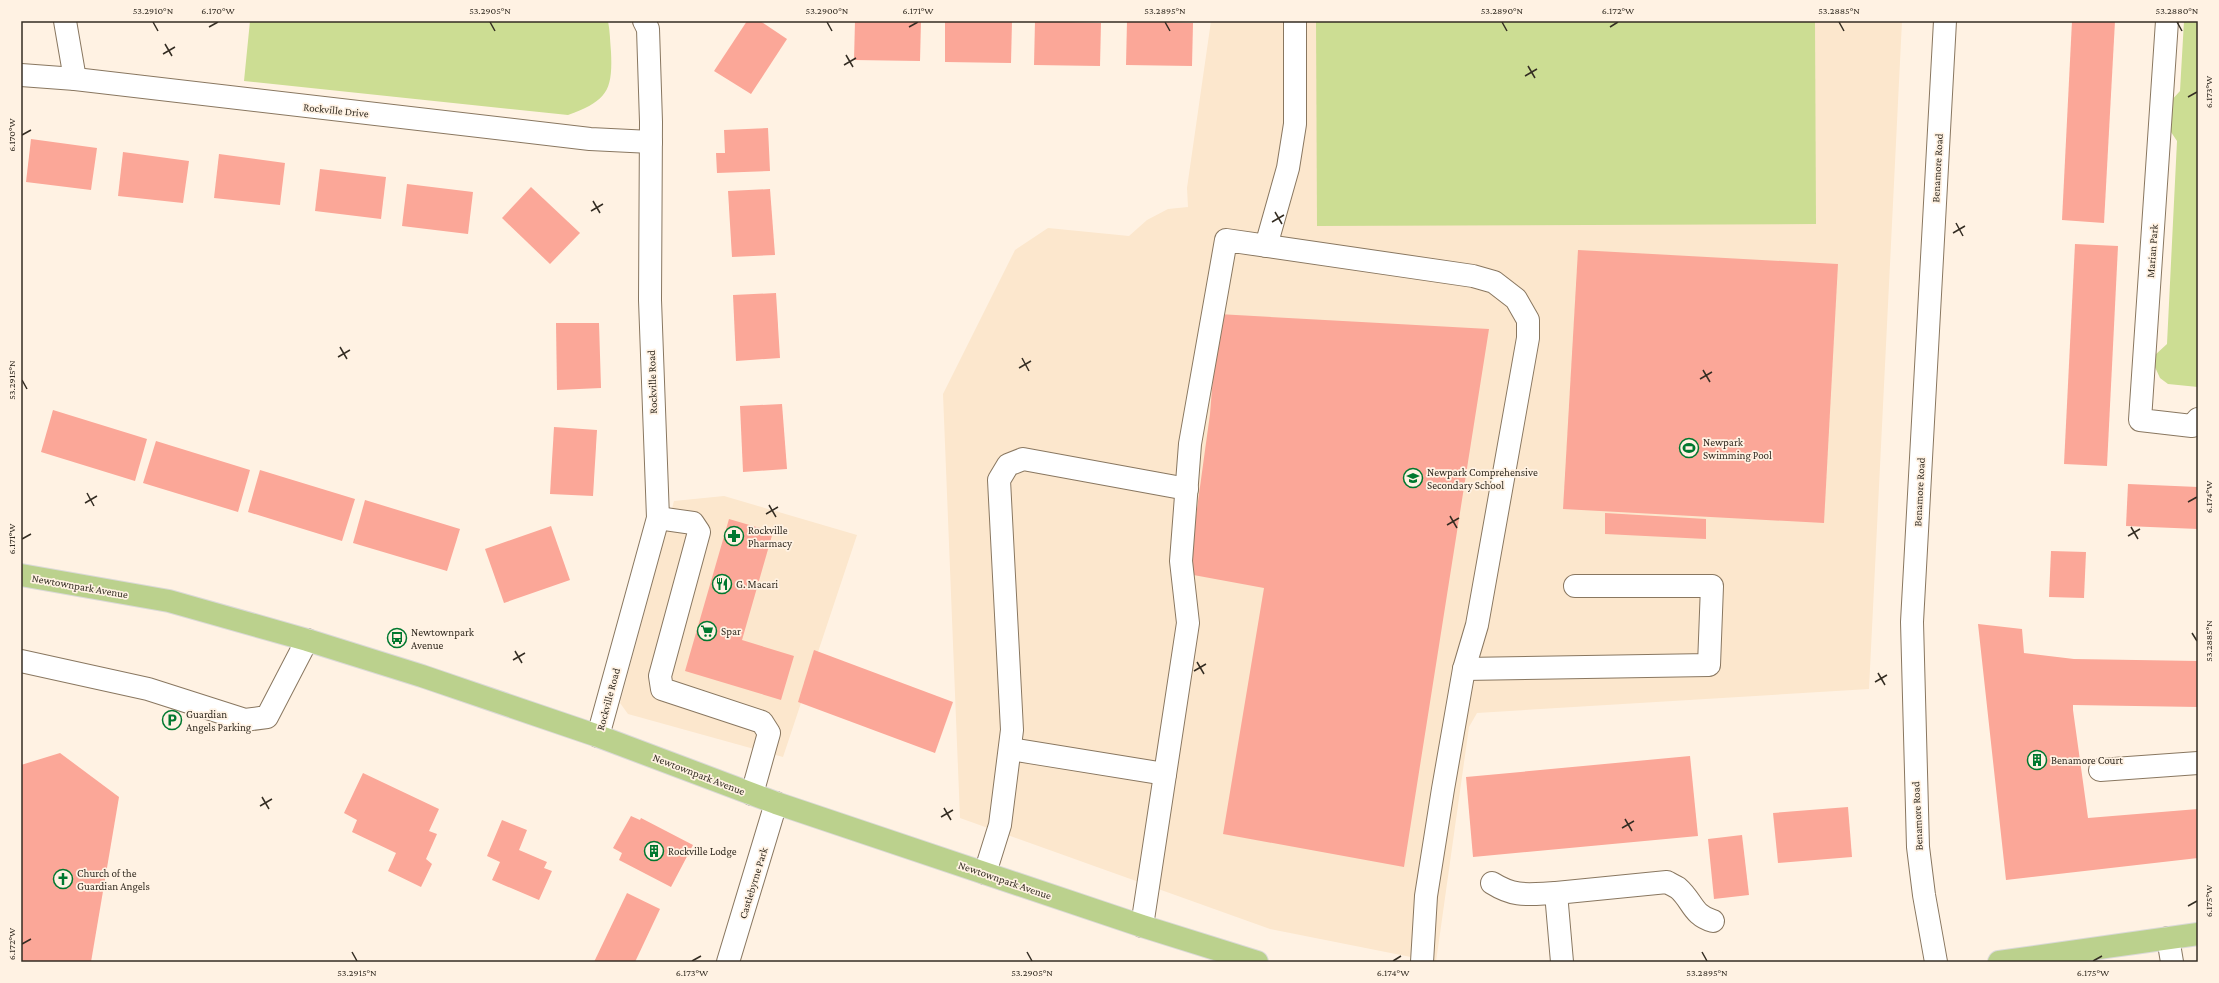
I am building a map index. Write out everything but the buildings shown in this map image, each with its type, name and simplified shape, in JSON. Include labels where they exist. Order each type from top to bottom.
[{"type":"main road","name":"Newtownpark Avenue","points":[[21,575],[169,601],[307,640],[422,676],[598,736],[776,803],[1142,926],[1257,962]]},
{"type":"main road","points":[[1999,962],[2198,934]]},
{"type":"street","points":[[65,21],[76,79]]},
{"type":"street","name":"Rockville Road","points":[[598,736],[658,518],[650,300],[648,29],[644,21]]},
{"type":"street","points":[[1266,246],[1288,168],[1295,124],[1295,21]]},
{"type":"street","name":"Benamore Road","points":[[1936,962],[1924,895],[1918,847],[1912,622],[1945,21]]},
{"type":"street","name":"Marian Park","points":[[2167,21],[2140,420],[2192,426],[2198,419]]},
{"type":"street","name":"Rockville Drive","points":[[21,75],[76,79],[590,139],[650,142]]},
{"type":"street","points":[[1142,926],[1188,623],[1181,561],[1190,444],[1226,240],[1474,276],[1494,282],[1516,299],[1528,320],[1528,338],[1477,625],[1464,669],[1426,896],[1422,962]]},
{"type":"street","points":[[985,873],[1000,825],[1012,730],[999,480],[1008,466],[1023,459],[1187,489]]},
{"type":"street","points":[[658,518],[692,522],[699,532],[660,676],[662,689],[762,722],[769,733],[752,794]]},
{"type":"street","points":[[1464,669],[1709,665],[1712,586],[1575,586]]},
{"type":"street","points":[[21,661],[148,689],[245,720],[267,717],[307,640]]},
{"type":"street","points":[[1010,749],[1165,774]]},
{"type":"street","points":[[2100,770],[2198,762]]},
{"type":"street","name":"Castlebyrne Park","points":[[728,962],[776,803]]},
{"type":"street","points":[[1492,883],[1515,895],[1556,893],[1667,882],[1678,888],[1693,909],[1703,918],[1713,921]]},
{"type":"street","points":[[1556,893],[1562,962]]},
{"type":"street","points":[[2168,938],[2172,962]]},
{"type":"shaded area","name":"Newpark Comprehensive Secondary School","points":[[1211,21],[1902,21],[1869,689],[1477,713],[1469,727],[1436,962],[1270,929],[960,818],[943,394],[1015,250],[1048,228],[1129,236],[1147,220],[1168,209],[1188,207],[1187,188]]},
{"type":"shaded area","points":[[724,496],[857,535],[783,757],[628,714],[620,703],[674,501]]},
{"type":"green space","points":[[250,21],[608,21],[611,52],[610,77],[608,86],[599,99],[591,105],[568,115],[244,81]]},
{"type":"green space","points":[[1316,21],[1815,21],[1816,224],[1317,226]]},
{"type":"green space","points":[[2184,21],[2198,21],[2198,387],[2168,384],[2160,378],[2154,365],[2155,355],[2167,344],[2177,141],[2169,129],[2170,102],[2180,91]]},
{"type":"place","name":"Newpark Swimming Pool","points":[[1689,448]]},
{"type":"place","name":"Newpark Comprehensive Secondary School","points":[[1413,478]]},
{"type":"place","name":"Rockville Pharmacy","points":[[734,536]]},
{"type":"place","name":"G. Macari","points":[[722,584]]},
{"type":"place","name":"Spar","points":[[707,631]]},
{"type":"place","name":"Newtownpark Avenue","points":[[397,638]]},
{"type":"place","name":"Guardian Angels Parking","points":[[172,720]]},
{"type":"place","name":"Benamore Court","points":[[2037,760]]},
{"type":"place","name":"Rockville Lodge","points":[[654,851]]},
{"type":"place","name":"Church of the Guardian Angels","points":[[63,879]]}]
